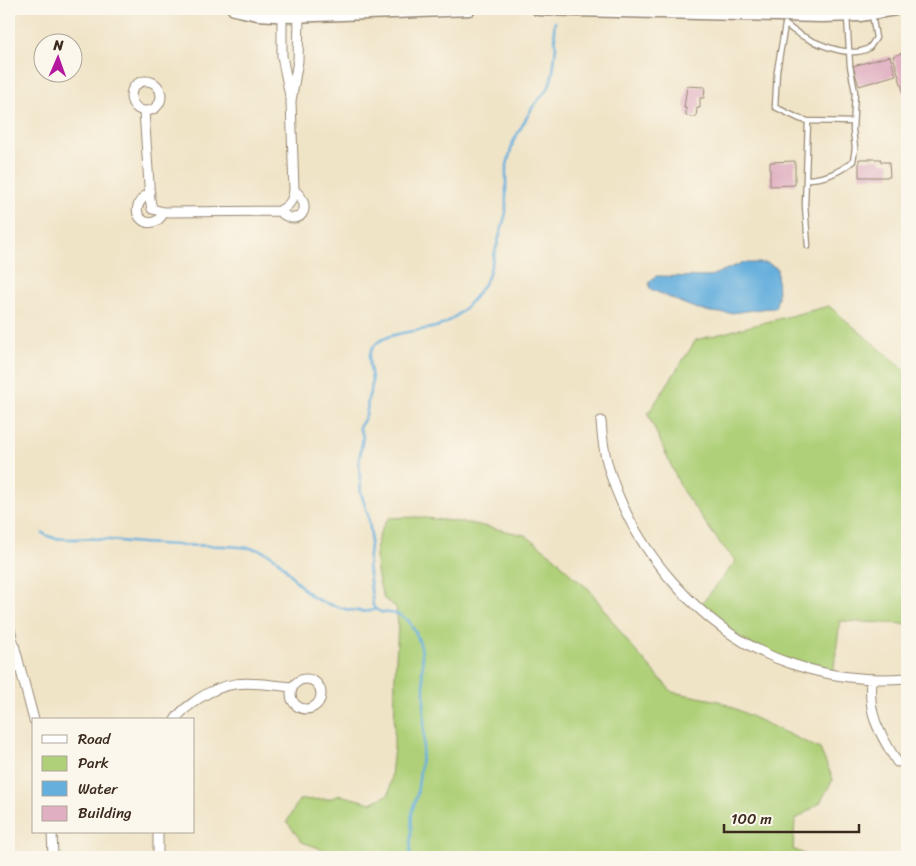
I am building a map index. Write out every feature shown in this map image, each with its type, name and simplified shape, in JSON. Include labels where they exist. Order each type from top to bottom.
[{"type":"main road","points":[[234,9],[257,14],[282,16],[469,9]]},
{"type":"main road","points":[[538,9],[783,20],[847,16],[895,9]]},
{"type":"street","points":[[144,111],[152,209],[164,212],[279,211],[286,207],[294,190],[291,101],[282,56],[282,16]]},
{"type":"street","points":[[291,101],[298,61],[299,16]]},
{"type":"street","points":[[279,211],[289,218],[301,215],[305,208],[304,202],[294,190]]},
{"type":"street","points":[[150,193],[141,198],[137,206],[137,212],[141,219],[154,223],[160,219],[164,212]]},
{"type":"street","points":[[601,422],[608,466],[626,511],[639,536],[661,569],[698,608],[728,632],[757,649],[791,664],[833,675],[871,680],[907,678]]},
{"type":"street","points":[[9,626],[10,643],[28,695],[34,718]]},
{"type":"street","points":[[871,680],[871,709],[878,731],[897,762]]},
{"type":"street","points":[[176,718],[180,712],[210,692],[235,683],[256,682],[292,687]]},
{"type":"street","points":[[52,834],[53,857]]},
{"type":"street","points":[[158,834],[158,857]]},
{"type":"lane","points":[[854,122],[808,121],[775,107],[783,20],[820,44],[840,51],[858,51],[870,48],[876,38],[872,13]]},
{"type":"lane","points":[[806,179],[820,179],[841,171],[853,161],[855,148],[855,92],[850,66],[847,16]]},
{"type":"lane","points":[[808,121],[805,205],[808,246]]},
{"type":"green space","points":[[829,306],[907,372],[907,624],[840,621],[833,675],[757,649],[698,608],[736,561],[719,542],[682,490],[648,414],[696,340]]},
{"type":"green space","points":[[417,517],[469,523],[525,535],[556,558],[571,575],[589,589],[631,646],[672,692],[719,701],[820,749],[833,779],[820,803],[795,820],[793,849],[811,857],[333,857],[319,848],[302,842],[287,822],[299,800],[329,799],[340,795],[371,803],[389,794],[394,748],[398,625],[396,607],[384,599],[378,578],[377,546],[379,536],[389,518]]},
{"type":"water","points":[[742,263],[767,263],[777,268],[778,298],[775,308],[734,313],[711,312],[684,304],[650,289],[649,282],[656,276],[708,277]]},
{"type":"building","points":[[905,52],[907,60],[907,98],[905,98],[893,56]]},
{"type":"building","points":[[890,56],[896,75],[859,86],[853,66]]},
{"type":"building","points":[[687,86],[705,87],[704,98],[700,98],[700,108],[697,108],[696,117],[686,116],[686,108],[684,108]]},
{"type":"building","points":[[859,159],[881,159],[881,162],[889,162],[890,177],[859,177]]},
{"type":"building","points":[[795,161],[795,185],[770,186],[770,162]]},
{"type":"waterway","points":[[375,609],[368,566],[371,535],[368,515],[361,493],[359,462],[363,436],[359,427],[366,414],[372,386],[369,360],[371,351],[379,341],[387,337],[432,328],[454,318],[474,298],[488,277],[506,213],[506,169],[513,142],[532,108],[549,87],[553,72],[556,46],[555,22]]},
{"type":"waterway","points":[[43,533],[61,539],[232,546],[261,550],[277,559],[301,586],[322,602],[349,610],[366,611],[375,609],[381,612],[397,614],[408,620],[416,633],[421,647],[424,684],[424,739],[417,795],[412,811],[410,857]]}]
